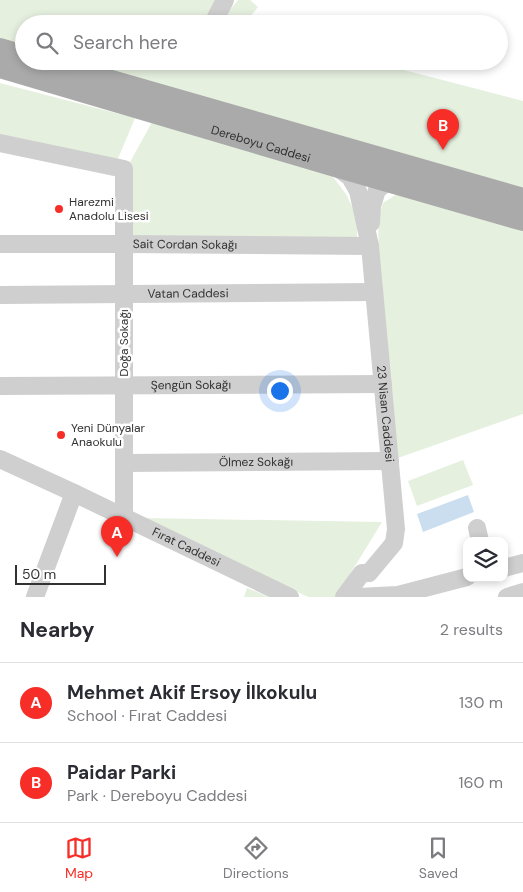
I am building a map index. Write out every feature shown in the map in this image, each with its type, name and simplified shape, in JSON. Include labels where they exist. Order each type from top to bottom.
[{"type":"main road","points":[[0,49],[15,53]]},
{"type":"main road","name":"Dereboyu Caddesi","points":[[0,67],[523,220]]},
{"type":"main road","name":"Dereboyu Caddesi","points":[[73,70],[523,199]]},
{"type":"street","points":[[217,15],[225,0]]},
{"type":"street","name":"Doğa Sokağı","points":[[0,143],[124,169],[124,518]]},
{"type":"street","points":[[336,166],[350,177],[358,191],[370,246]]},
{"type":"street","points":[[370,246],[372,206],[377,190],[388,181]]},
{"type":"street","name":"Sait Cordan Sokağı","points":[[0,244],[370,246]]},
{"type":"street","name":"23 Nisan Caddesi","points":[[369,573],[394,543],[396,529],[370,246]]},
{"type":"street","name":"Vatan Caddesi","points":[[0,295],[374,292]]},
{"type":"street","name":"Şengün Sokağı","points":[[0,386],[383,384]]},
{"type":"street","name":"Fırat Caddesi","points":[[0,459],[290,597]]},
{"type":"street","name":"Ölmez Sokağı","points":[[124,463],[390,461]]},
{"type":"street","points":[[35,597],[74,493]]},
{"type":"street","points":[[508,567],[523,563]]},
{"type":"street","points":[[344,597],[362,573],[369,573],[370,581],[357,597]]},
{"type":"street","points":[[357,597],[398,595],[463,578]]},
{"type":"street","points":[[507,597],[523,592]]},
{"type":"green space","points":[[0,0],[222,0],[221,15],[15,15],[15,45],[0,41]]},
{"type":"green space","points":[[238,0],[250,0],[258,7],[251,15],[226,15]]},
{"type":"green space","points":[[99,70],[404,70],[523,101],[523,198]]},
{"type":"green space","points":[[0,83],[135,118],[117,161],[0,141]]},
{"type":"green space","points":[[152,122],[330,173],[346,194],[357,217],[357,242],[124,244],[129,164]]},
{"type":"green space","points":[[400,192],[523,226],[523,414],[398,458],[389,396],[380,306],[378,219],[383,203]]},
{"type":"green space","points":[[463,460],[473,485],[417,506],[408,481]]},
{"type":"green space","points":[[142,518],[382,522],[336,597],[308,597]]},
{"type":"green space","points":[[247,588],[269,597],[244,597]]},
{"type":"water","points":[[468,495],[474,512],[423,532],[417,514]]},
{"type":"place","name":"Paidar Parki","points":[[443,150]]},
{"type":"place","name":"Harezmi Anadolu Lisesi","points":[[59,209]]},
{"type":"place","name":"Yeni Dünyalar Anaokulu","points":[[61,435]]},
{"type":"place","name":"Mehmet Akif Ersoy İlkokulu","points":[[117,557]]}]
